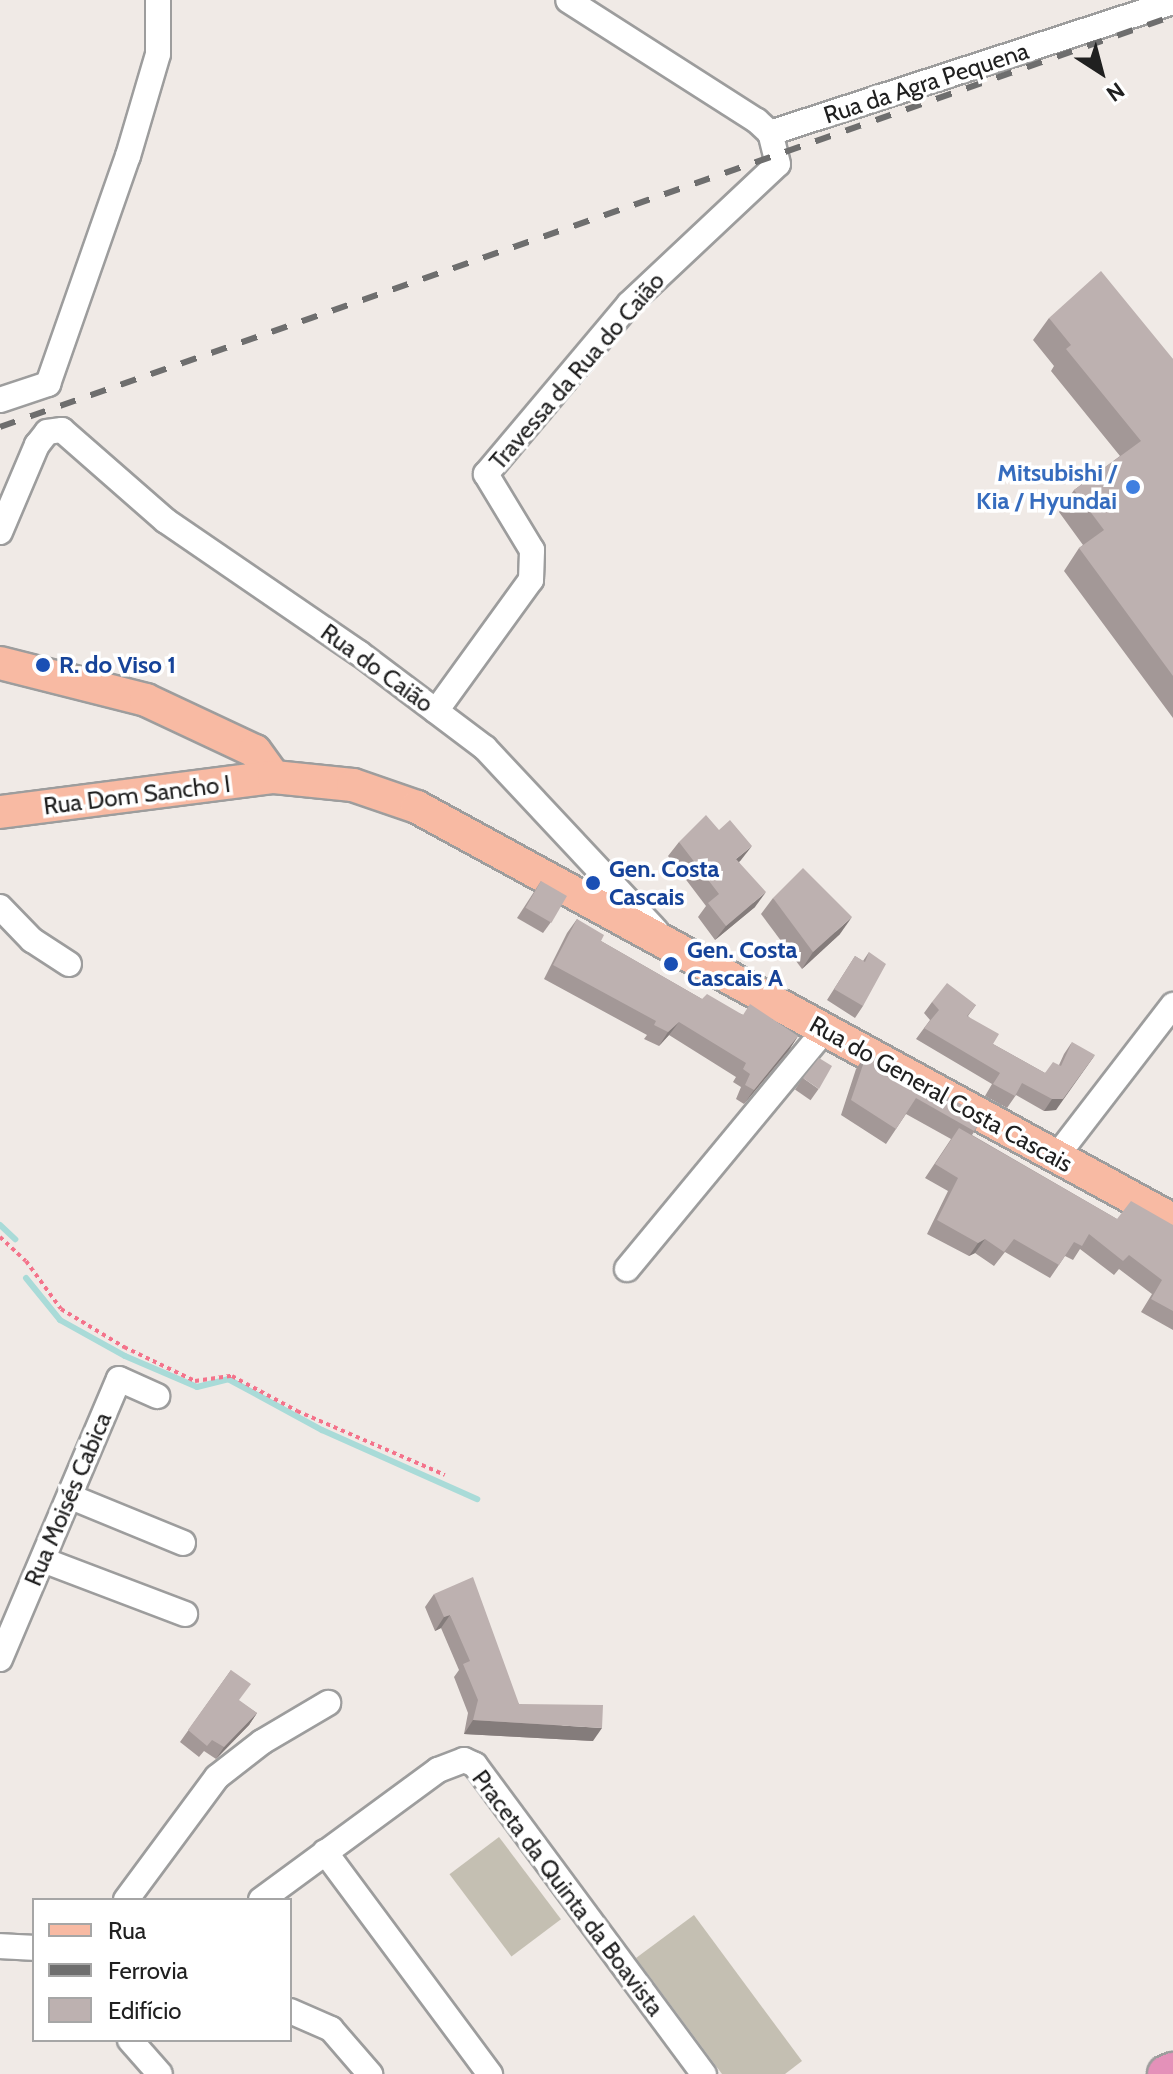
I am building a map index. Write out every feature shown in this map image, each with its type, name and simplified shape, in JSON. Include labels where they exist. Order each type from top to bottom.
[{"type":"highway","points":[[1166,2074],[1173,2071]]},
{"type":"main road","points":[[0,663],[146,700],[255,751],[274,777]]},
{"type":"main road","name":"Rua Dom Sancho I","points":[[0,812],[274,777]]},
{"type":"main road","name":"Rua do General Costa Cascais","points":[[274,777],[353,785],[417,807],[1173,1220]]},
{"type":"street","points":[[0,400],[48,384],[128,156],[158,54],[158,0]]},
{"type":"street","name":"Rua da Agra Pequena","points":[[770,133],[1173,2]]},
{"type":"street","points":[[581,4],[770,133]]},
{"type":"street","name":"Travessa da Rua do Caião","points":[[436,711],[531,580],[532,550],[486,474],[629,304],[778,164],[770,133]]},
{"type":"street","name":"Rua do Caião","points":[[0,532],[47,432],[62,430],[166,521],[485,748],[674,950]]},
{"type":"street","points":[[0,907],[32,940],[69,964]]},
{"type":"street","points":[[1056,1157],[1173,1005]]},
{"type":"street","points":[[627,1269],[825,1030]]},
{"type":"street","name":"Rua Moisés Cabica","points":[[0,1659],[119,1379],[157,1396]]},
{"type":"street","points":[[71,1497],[183,1543]]},
{"type":"street","points":[[43,1560],[185,1614]]},
{"type":"street","points":[[127,1898],[217,1777],[262,1742],[328,1703]]},
{"type":"street","name":"Praceta da Quinta da Boavista","points":[[264,1898],[453,1760],[475,1765],[704,2074]]},
{"type":"street","points":[[325,1852],[490,2074]]},
{"type":"street","points":[[0,1946],[32,1948]]},
{"type":"street","points":[[292,2012],[331,2029],[370,2074]]},
{"type":"street","points":[[132,2042],[160,2074]]},
{"type":"path","points":[[0,1237],[26,1261],[61,1309],[124,1347],[195,1381],[232,1376],[283,1404],[445,1475]]},
{"type":"shaded area","points":[[499,1837],[561,1919],[511,1957],[449,1874]]},
{"type":"shaded area","points":[[694,1915],[802,2061],[785,2074],[722,2074],[636,1958]]},
{"type":"building","name":"Mitsubishi / Kia / Hyundai","points":[[1101,271],[1173,359],[1173,676],[1079,548],[1104,530],[1074,490],[1141,441],[1066,349],[1071,345],[1049,318]]},
{"type":"building","points":[[706,815],[719,830],[730,820],[752,846],[736,859],[766,892],[726,926],[708,903],[719,894],[679,842]]},
{"type":"building","points":[[803,868],[852,917],[813,952],[773,898]]},
{"type":"building","points":[[541,881],[567,896],[551,923],[526,908]]},
{"type":"building","points":[[577,919],[604,935],[601,941],[702,999],[707,994],[743,1015],[750,1004],[798,1036],[754,1090],[745,1085],[750,1074],[743,1069],[746,1063],[679,1022],[668,1032],[654,1025],[656,1021],[553,965]]},
{"type":"building","points":[[869,952],[886,964],[863,1006],[834,989],[855,956],[865,962]]},
{"type":"building","points":[[947,983],[976,1005],[967,1016],[999,1034],[993,1044],[1045,1073],[1053,1062],[1061,1066],[1072,1042],[1095,1055],[1063,1099],[1052,1099],[1022,1083],[1015,1096],[993,1084],[1000,1073],[924,1028],[939,1010],[932,1002]]},
{"type":"building","points":[[867,1053],[984,1117],[974,1131],[916,1098],[896,1129],[851,1100]]},
{"type":"building","points":[[819,1058],[832,1066],[819,1089],[803,1078]]},
{"type":"building","points":[[959,1128],[1117,1219],[1131,1201],[1173,1225],[1173,1311],[1151,1299],[1162,1280],[1129,1255],[1123,1261],[1089,1234],[1082,1246],[1074,1242],[1059,1265],[1014,1239],[1004,1252],[985,1239],[978,1243],[937,1220],[958,1178],[935,1164]]},
{"type":"building","points":[[473,1577],[519,1704],[603,1705],[602,1728],[473,1720],[478,1700],[463,1664],[470,1661],[450,1615],[444,1617],[434,1594]]},
{"type":"building","points":[[231,1670],[251,1684],[239,1700],[257,1713],[224,1747],[212,1740],[207,1746],[188,1730]]},
{"type":"waterway","points":[[0,1225],[15,1239]]},
{"type":"waterway","points":[[26,1278],[60,1320],[125,1356],[197,1387],[228,1379],[322,1430],[477,1499]]},
{"type":"railway","points":[[0,427],[1173,16]]},
{"type":"place","name":"Mitsubishi / Kia / Hyundai","points":[[1133,487]]},
{"type":"place","name":"R. do Viso 1","points":[[43,665]]},
{"type":"place","name":"Gen. Costa Cascais","points":[[593,883]]},
{"type":"place","name":"Gen. Costa Cascais A","points":[[671,964]]}]
